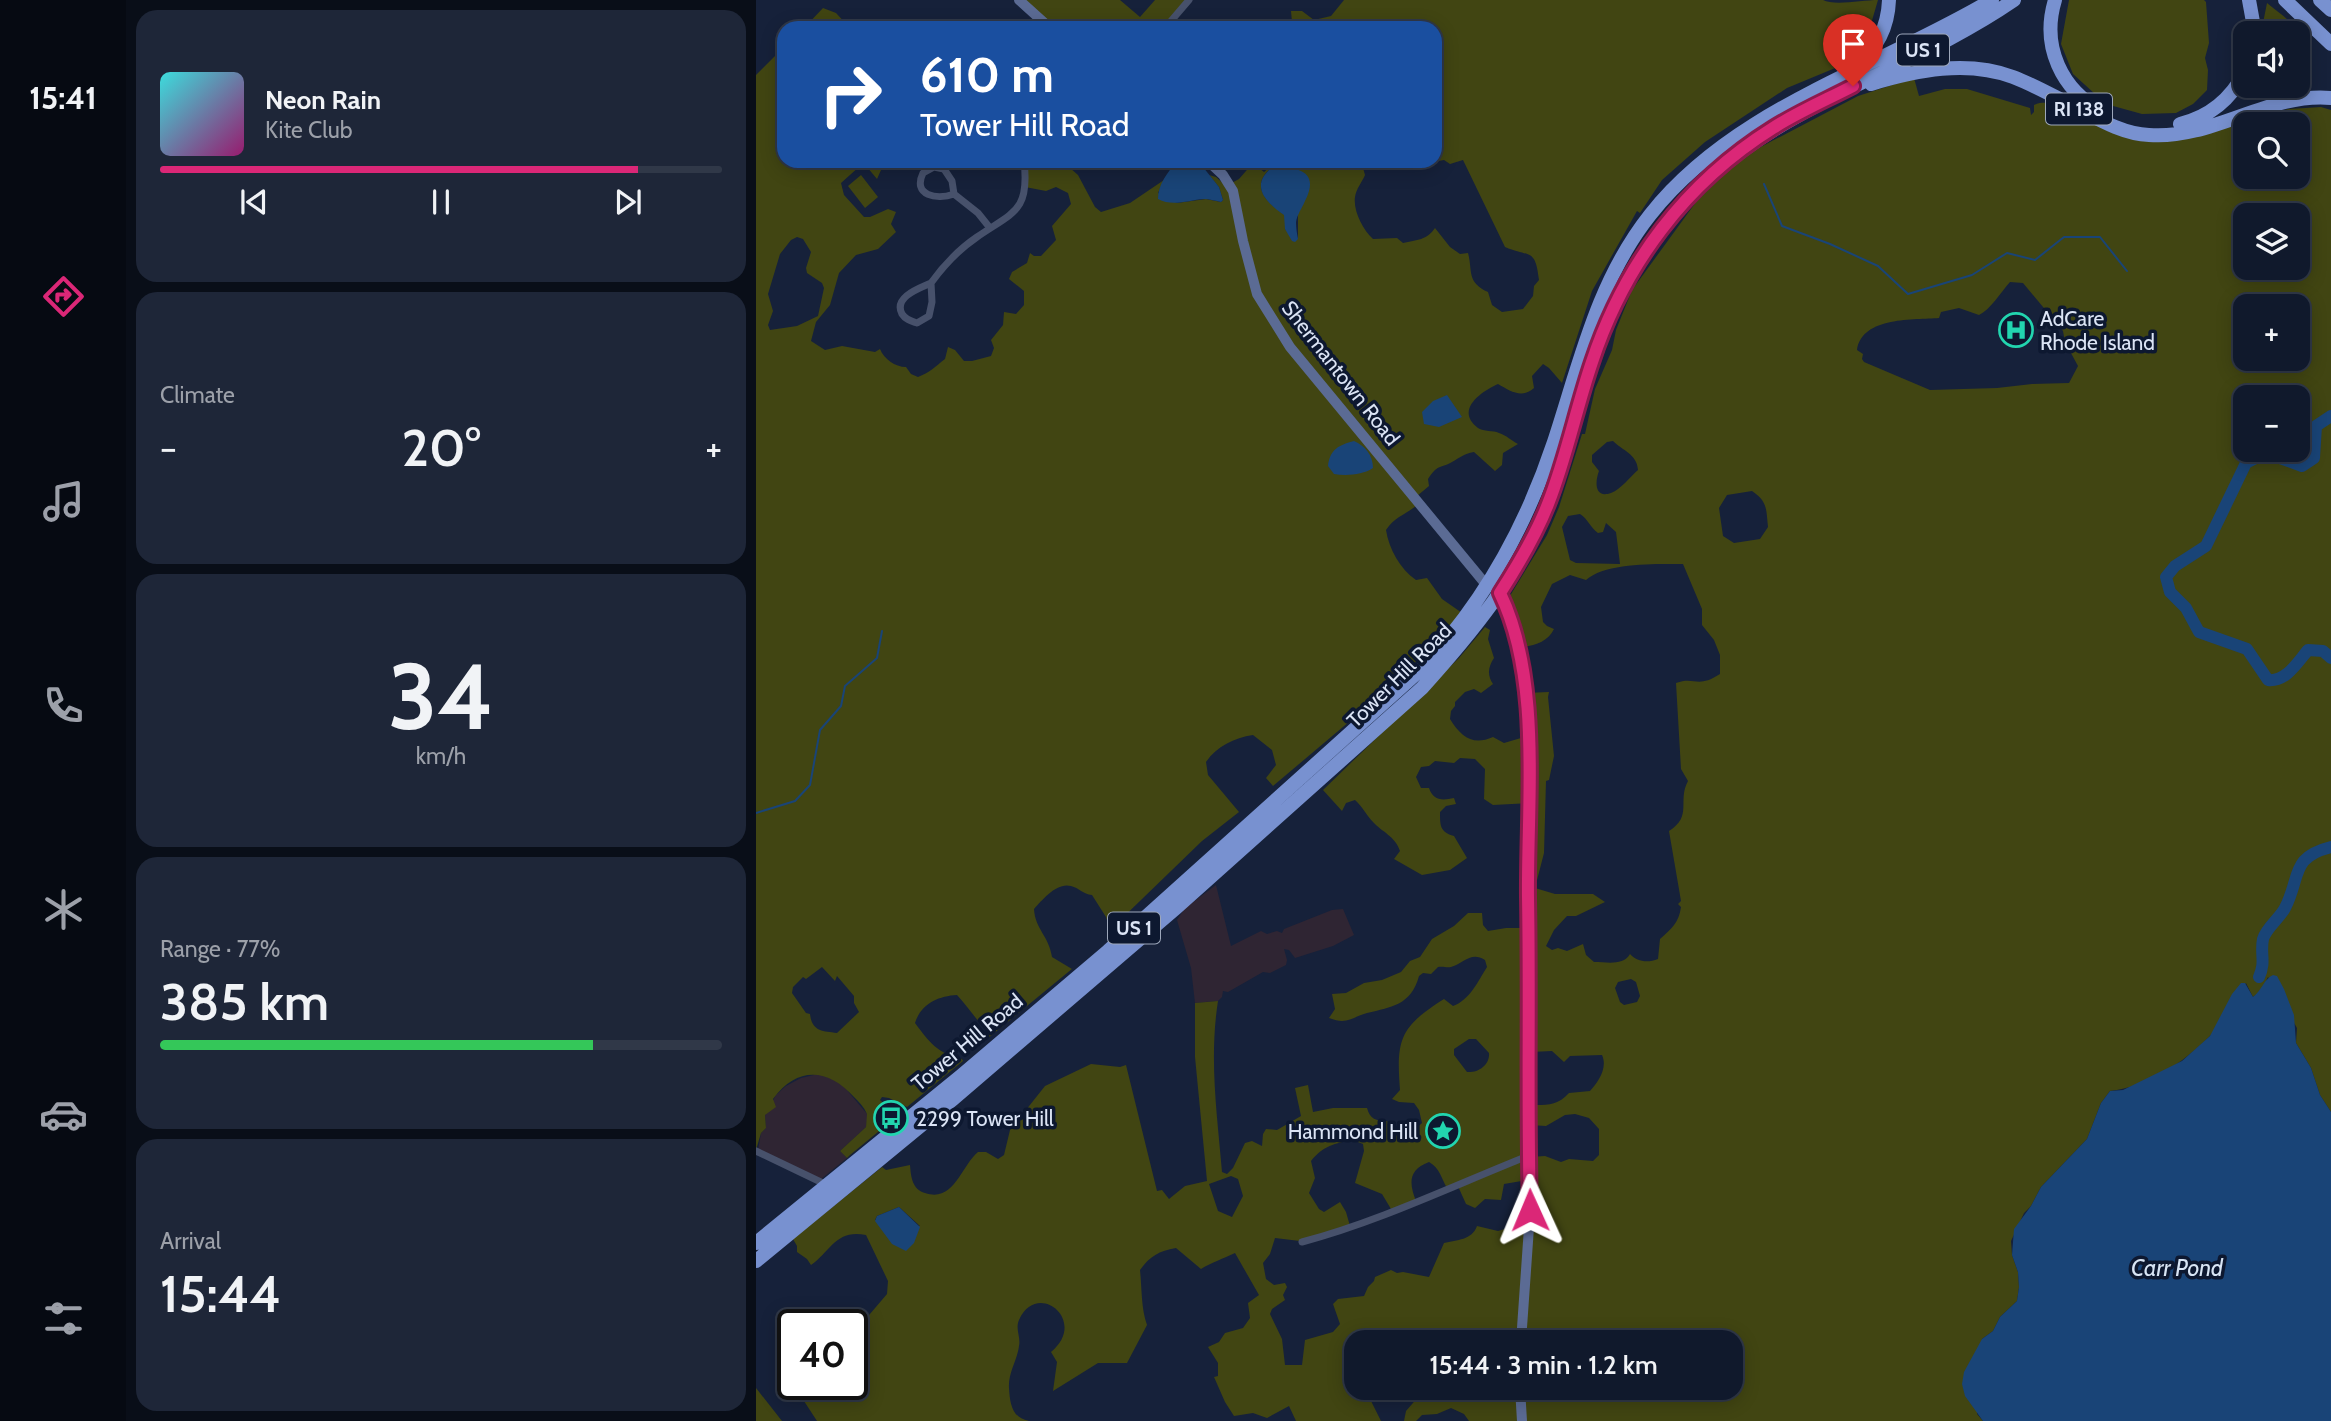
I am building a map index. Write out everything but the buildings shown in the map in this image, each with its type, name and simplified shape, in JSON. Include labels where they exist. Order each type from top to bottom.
[{"type":"highway","points":[[1828,92],[1877,43],[1886,25],[1889,0]]},
{"type":"highway","name":"Tower Hill Road","points":[[756,1243],[961,1076],[1108,951],[1426,664],[1494,590],[1522,557],[1549,504],[1599,342],[1621,292],[1647,248],[1678,208],[1733,157],[1774,127],[1828,92],[1992,0]]},
{"type":"highway","name":"Tower Hill Road","points":[[1828,92],[1964,29],[2014,0]]},
{"type":"highway","points":[[2055,0],[2050,36],[2055,61],[2064,77],[2089,104],[2125,122],[2159,127],[2193,120],[2222,103],[2233,91]]},
{"type":"highway","points":[[2249,0],[2253,21]]},
{"type":"highway","points":[[2285,0],[2331,44]]},
{"type":"highway","points":[[2320,0],[2331,10]]},
{"type":"highway","name":"RI 138","points":[[1828,92],[1918,72],[1954,68],[1983,69],[2023,81],[2123,130],[2160,136],[2187,132],[2297,100],[2331,98]]},
{"type":"highway","name":"Tower Hill Road","points":[[756,1261],[953,1099],[1176,908],[1422,688],[1477,626],[1494,590]]},
{"type":"highway","points":[[1070,999],[1095,969],[1229,848],[1231,840]]},
{"type":"street","points":[[1019,0],[1042,21]]},
{"type":"street","points":[[1171,21],[1189,0]]},
{"type":"street","points":[[954,194],[935,198],[925,194],[921,185],[923,173],[930,168],[944,169],[950,176],[954,194],[978,213],[990,228]]},
{"type":"street","points":[[932,283],[929,316],[918,323],[908,320],[900,308],[903,300],[915,290],[932,283],[953,256],[1008,218],[1020,203],[1025,186],[1024,168]]},
{"type":"street","name":"Shermantown Road","points":[[1216,168],[1233,191],[1257,293],[1274,324],[1290,347],[1494,590],[1517,633],[1527,727],[1530,802],[1530,1213],[1522,1330]]},
{"type":"street","points":[[756,1151],[827,1185]]},
{"type":"street","points":[[1302,1242],[1422,1200],[1528,1156]]},
{"type":"street","points":[[1521,1400],[1522,1421]]},
{"type":"shaded area","points":[[1216,885],[1231,946],[1261,931],[1267,934],[1277,931],[1282,933],[1284,929],[1332,910],[1343,909],[1354,935],[1333,946],[1295,958],[1289,950],[1284,949],[1286,965],[1270,973],[1263,972],[1228,992],[1223,991],[1218,1001],[1195,1003],[1191,968],[1177,920],[1185,908]]},
{"type":"shaded area","points":[[818,1074],[840,1082],[868,1115],[866,1127],[840,1151],[847,1158],[820,1180],[758,1150],[761,1133],[766,1128],[765,1115],[776,1095],[801,1078]]},
{"type":"green space","points":[[1016,0],[1120,0],[1140,17],[1155,0],[1189,0],[1171,21],[1039,21]]},
{"type":"green space","points":[[1344,0],[1823,0],[1841,3],[1878,0],[1866,41],[1845,64],[1787,88],[1705,142],[1662,180],[1640,213],[1637,211],[1592,291],[1562,383],[1543,364],[1532,376],[1534,388],[1530,391],[1516,393],[1498,384],[1473,402],[1469,415],[1478,428],[1502,434],[1518,444],[1503,453],[1502,465],[1495,471],[1474,452],[1439,468],[1428,479],[1429,486],[1417,496],[1419,503],[1386,530],[1393,551],[1405,570],[1416,580],[1427,578],[1442,599],[1465,615],[1382,694],[1273,786],[1266,778],[1276,765],[1272,750],[1253,735],[1239,738],[1215,751],[1206,762],[1208,775],[1239,812],[1202,841],[1110,930],[1106,917],[1092,895],[1066,885],[1051,892],[1034,909],[1037,922],[1052,957],[1072,969],[987,1039],[987,1030],[957,995],[937,999],[921,1011],[915,1023],[925,1036],[946,1054],[963,1061],[907,1107],[882,1097],[880,1100],[896,1115],[895,1118],[847,1158],[840,1151],[866,1127],[867,1114],[844,1087],[834,1080],[813,1075],[792,1081],[773,1099],[776,1107],[765,1115],[766,1128],[761,1133],[756,1150],[756,75],[777,54],[777,168],[858,168],[841,183],[844,195],[864,217],[888,209],[896,212],[891,224],[896,232],[878,249],[856,255],[839,273],[830,305],[816,322],[811,341],[825,350],[842,346],[875,352],[880,349],[890,362],[906,367],[911,374],[918,377],[945,359],[948,347],[955,350],[964,361],[991,356],[994,348],[991,340],[1003,325],[1004,312],[1016,314],[1024,305],[1024,291],[1009,279],[1012,272],[1027,263],[1030,253],[1041,256],[1056,240],[1052,226],[1071,204],[1068,193],[1056,187],[1046,191],[1025,187],[1024,168],[1070,168],[1078,175],[1095,207],[1101,212],[1130,203],[1164,180],[1158,193],[1177,203],[1206,199],[1221,202],[1223,200],[1219,187],[1209,175],[1216,177],[1226,186],[1239,179],[1249,168],[1259,168],[1264,172],[1272,168],[1262,179],[1262,192],[1271,204],[1285,215],[1285,229],[1298,239],[1298,216],[1275,168],[1363,168],[1365,175],[1355,202],[1362,225],[1373,239],[1397,238],[1403,243],[1425,237],[1435,228],[1450,247],[1460,254],[1468,253],[1473,280],[1488,292],[1492,305],[1502,312],[1523,309],[1533,296],[1534,286],[1539,280],[1536,262],[1530,255],[1505,247],[1463,160],[1450,164],[1442,160],[1442,21],[1292,21],[1291,11],[1302,11],[1314,20],[1331,16]],"holes":[[[797,237],[803,239],[811,252],[807,273],[822,283],[824,288],[818,316],[797,326],[770,330],[768,325],[773,311],[768,294],[780,254],[791,240]],[[822,967],[835,981],[837,976],[854,996],[859,1012],[837,1033],[819,1030],[813,1024],[810,1014],[806,1013],[792,993],[793,987],[803,977],[806,979]]]},
{"type":"green space","points":[[2069,0],[2204,0],[2209,43],[2205,58],[2208,70],[2207,90],[2193,104],[2176,113],[2142,114],[2106,104],[2073,74],[2061,44]]},
{"type":"green space","points":[[2267,3],[2288,21],[2263,21]]},
{"type":"green space","points":[[823,8],[836,13],[843,21],[811,21]]},
{"type":"green space","points":[[1914,78],[1919,96],[1945,89],[1967,89],[2030,108],[2031,115],[2034,105],[2056,101],[2138,140],[2233,120],[2233,189],[2310,189],[2310,112],[2274,112],[2321,107],[2331,110],[2331,1112],[2320,1095],[2311,1068],[2296,1043],[2297,1028],[2268,977],[2261,991],[2253,997],[2246,983],[2213,1032],[2199,1047],[2176,1064],[2137,1085],[2110,1091],[2101,1103],[2087,1139],[2041,1187],[2024,1213],[2011,1241],[2012,1255],[2018,1272],[2017,1301],[2000,1317],[1993,1331],[1982,1339],[1977,1414],[1983,1421],[1469,1421],[1464,1414],[1451,1408],[1437,1414],[1422,1415],[1416,1421],[1404,1421],[1406,1411],[1416,1400],[1743,1400],[1743,1330],[1344,1330],[1344,1400],[1370,1400],[1381,1421],[1296,1421],[1289,1406],[1267,1418],[1253,1413],[1234,1416],[1214,1377],[1218,1376],[1218,1363],[1208,1347],[1219,1342],[1225,1333],[1243,1328],[1250,1318],[1248,1303],[1259,1295],[1235,1253],[1201,1269],[1176,1248],[1155,1255],[1140,1270],[1147,1325],[1127,1363],[1098,1363],[1053,1391],[1057,1362],[1051,1352],[1061,1340],[1065,1328],[1062,1317],[1056,1309],[1047,1304],[1037,1303],[1027,1308],[1018,1323],[1019,1346],[1009,1388],[1015,1413],[1029,1421],[817,1421],[803,1400],[868,1400],[868,1316],[887,1294],[888,1281],[866,1235],[856,1234],[841,1238],[811,1265],[797,1252],[793,1239],[882,1167],[886,1170],[910,1165],[917,1189],[935,1195],[943,1193],[956,1182],[978,1152],[986,1152],[998,1159],[1004,1155],[1010,1130],[1045,1086],[1091,1064],[1120,1067],[1126,1065],[1157,1191],[1162,1190],[1169,1199],[1185,1186],[1207,1181],[1195,1057],[1195,1003],[1218,1001],[1214,1065],[1222,1172],[1227,1174],[1233,1168],[1245,1143],[1252,1141],[1262,1146],[1266,1129],[1277,1130],[1301,1116],[1295,1088],[1308,1085],[1313,1112],[1333,1108],[1367,1108],[1372,1117],[1387,1121],[1392,1131],[1406,1138],[1422,1123],[1414,1103],[1392,1099],[1400,1090],[1399,1058],[1404,1036],[1418,1018],[1444,999],[1453,1006],[1464,999],[1487,967],[1485,960],[1472,957],[1451,967],[1438,967],[1431,974],[1423,973],[1406,999],[1348,1020],[1329,1018],[1335,1009],[1332,994],[1346,993],[1364,983],[1382,980],[1401,972],[1410,961],[1420,957],[1432,939],[1454,926],[1468,913],[1482,913],[1483,925],[1488,931],[1528,928],[1530,803],[1493,805],[1484,799],[1485,769],[1475,759],[1460,758],[1454,763],[1435,761],[1429,766],[1421,767],[1416,777],[1421,788],[1429,788],[1438,799],[1454,798],[1456,804],[1446,806],[1440,812],[1441,825],[1446,833],[1454,836],[1467,858],[1450,870],[1422,875],[1394,859],[1400,851],[1395,842],[1373,822],[1355,800],[1346,803],[1342,811],[1323,790],[1459,658],[1485,627],[1490,630],[1488,639],[1494,658],[1489,671],[1493,684],[1481,693],[1474,689],[1465,692],[1455,702],[1450,719],[1468,738],[1479,741],[1493,737],[1504,743],[1528,736],[1525,693],[1549,692],[1554,756],[1549,780],[1546,781],[1544,853],[1535,888],[1555,894],[1593,894],[1605,902],[1576,916],[1567,916],[1554,930],[1546,946],[1552,950],[1558,948],[1567,951],[1583,944],[1586,955],[1594,962],[1619,962],[1630,954],[1643,961],[1658,959],[1660,939],[1676,922],[1681,907],[1678,904],[1681,901],[1669,831],[1681,820],[1688,781],[1681,769],[1676,683],[1706,681],[1720,674],[1720,655],[1714,640],[1702,625],[1702,609],[1683,564],[1619,567],[1595,574],[1586,580],[1570,575],[1552,584],[1541,607],[1543,622],[1554,629],[1544,640],[1530,646],[1520,647],[1505,604],[1547,535],[1559,507],[1582,434],[1585,434],[1595,389],[1612,350],[1616,330],[1632,290],[1696,202],[1728,170],[1753,151],[1858,96]],"holes":[[[2010,282],[2023,283],[2063,331],[2065,342],[2078,366],[2069,383],[1930,390],[1864,362],[1863,354],[1857,350],[1861,339],[1879,325],[1939,318],[1941,312],[1959,308],[1979,315]],[[1613,441],[1632,456],[1638,470],[1615,491],[1601,494],[1597,488],[1599,471],[1592,462],[1592,455],[1607,442]],[[1752,491],[1764,502],[1768,527],[1760,539],[1734,543],[1723,536],[1719,508],[1727,495]],[[1580,514],[1598,533],[1603,532],[1606,523],[1616,532],[1620,564],[1576,563],[1570,560],[1562,527],[1568,516]],[[1631,979],[1636,982],[1640,996],[1637,1002],[1624,1005],[1620,1002],[1615,988],[1618,982]],[[1469,1039],[1476,1039],[1489,1053],[1488,1061],[1482,1067],[1467,1072],[1454,1055],[1454,1049]],[[1552,1051],[1564,1062],[1570,1056],[1602,1055],[1603,1070],[1590,1091],[1569,1093],[1556,1103],[1530,1105],[1531,1052]],[[1575,1114],[1589,1118],[1599,1129],[1599,1155],[1593,1161],[1569,1159],[1561,1162],[1545,1156],[1530,1157],[1529,1125],[1546,1126],[1565,1115]],[[1353,1140],[1363,1144],[1364,1151],[1355,1183],[1382,1194],[1391,1209],[1416,1201],[1412,1178],[1417,1169],[1429,1162],[1438,1170],[1447,1188],[1457,1184],[1466,1204],[1475,1208],[1485,1199],[1501,1200],[1504,1184],[1528,1180],[1528,1218],[1510,1218],[1505,1229],[1498,1231],[1477,1226],[1468,1237],[1444,1243],[1429,1277],[1391,1270],[1375,1277],[1364,1296],[1338,1299],[1333,1304],[1340,1324],[1333,1332],[1305,1340],[1302,1365],[1285,1365],[1282,1339],[1270,1314],[1272,1309],[1285,1300],[1283,1295],[1287,1287],[1285,1283],[1274,1285],[1266,1279],[1263,1263],[1270,1254],[1275,1238],[1300,1241],[1350,1226],[1340,1202],[1324,1212],[1309,1193],[1315,1178],[1311,1161],[1325,1149]],[[1231,1176],[1238,1179],[1243,1196],[1232,1217],[1218,1211],[1209,1184]],[[899,1207],[920,1226],[875,1220],[877,1216]]]},
{"type":"green space","points":[[868,168],[882,168],[877,179]]},
{"type":"green space","points":[[861,175],[878,197],[865,208],[848,186]]},
{"type":"green space","points":[[756,1388],[782,1421],[756,1421]]},
{"type":"water","points":[[1172,168],[1204,168],[1219,187],[1223,200],[1221,202],[1204,199],[1175,203],[1158,199]]},
{"type":"water","points":[[1272,168],[1292,168],[1308,177],[1309,191],[1297,219],[1298,239],[1295,242],[1285,229],[1284,215],[1270,204],[1262,192],[1262,179]]},
{"type":"water","points":[[1447,395],[1462,417],[1439,427],[1424,424],[1422,412],[1433,401]]},
{"type":"water","points":[[1354,441],[1368,452],[1373,468],[1354,474],[1334,474],[1328,466],[1331,455],[1340,446]]},
{"type":"water","name":"Carr Pond","points":[[2273,975],[2277,976],[2284,989],[2294,1015],[2296,1043],[2311,1068],[2320,1095],[2331,1112],[2331,1421],[1983,1421],[1965,1396],[1962,1384],[1964,1372],[1982,1339],[1993,1331],[2000,1317],[2017,1301],[2018,1272],[2012,1255],[2014,1229],[2041,1187],[2087,1139],[2101,1103],[2110,1091],[2123,1090],[2182,1061],[2210,1036],[2232,994],[2241,983],[2245,983],[2253,997]]},
{"type":"water","points":[[899,1207],[920,1227],[914,1243],[906,1251],[892,1244],[875,1221],[877,1216]]},
{"type":"waterway","points":[[1764,184],[1782,226],[1878,266],[1908,294],[1972,275],[2007,253],[2035,260],[2064,237],[2100,237],[2127,271]]},
{"type":"waterway","points":[[2331,416],[2316,426],[2314,458],[2302,466],[2266,453],[2246,463],[2206,546],[2175,566],[2166,577],[2170,592],[2186,608],[2199,632],[2247,649],[2268,680],[2286,675],[2308,650],[2323,651],[2331,658]]},
{"type":"waterway","points":[[756,813],[795,801],[810,785],[820,730],[841,706],[845,686],[877,658],[882,631]]},
{"type":"waterway","points":[[2259,977],[2263,939],[2285,908],[2299,870],[2309,856],[2331,847]]},
{"type":"place","name":"AdCare Rhode Island","points":[[2016,330]]},
{"type":"place","name":"2299 Tower Hill","points":[[891,1118]]},
{"type":"place","name":"Hammond Hill","points":[[1443,1131]]},
{"type":"route","points":[[1530,1210],[1530,802],[1527,727],[1517,633],[1500,593],[1549,504],[1599,342],[1621,292],[1647,248],[1695,190],[1733,157],[1774,127],[1853,86]]}]
